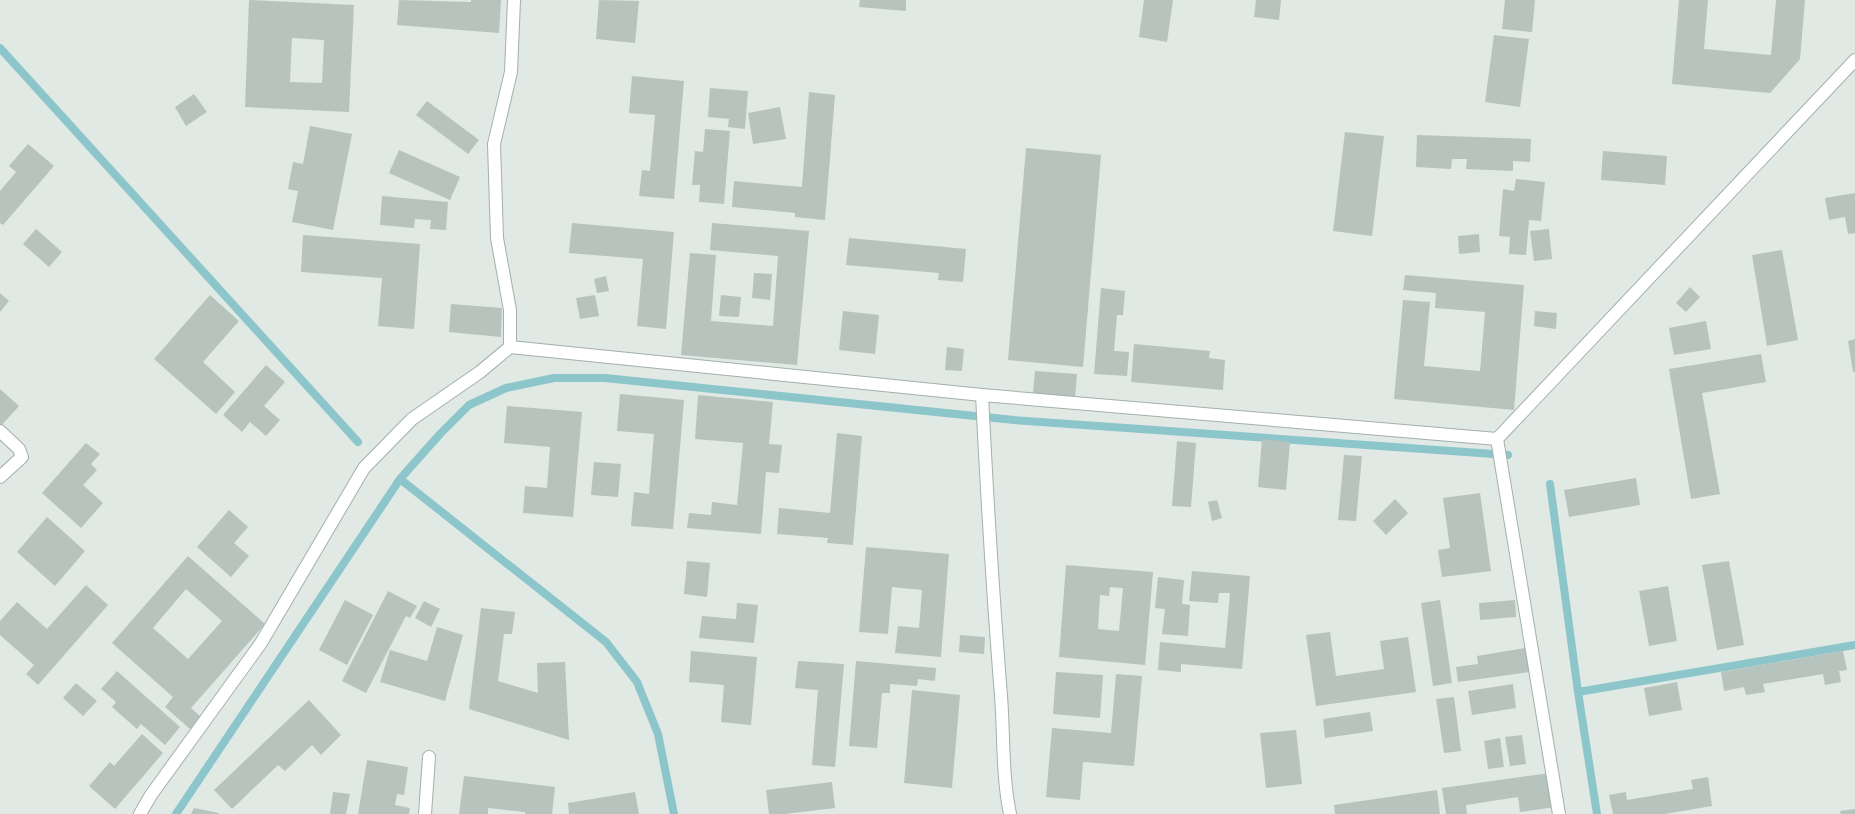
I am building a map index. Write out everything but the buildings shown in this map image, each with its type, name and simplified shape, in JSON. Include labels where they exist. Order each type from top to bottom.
[{"type":"street","points":[[510,347],[510,310],[497,238],[494,144],[511,72],[514,0]]},
{"type":"street","points":[[1497,440],[1855,60]]},
{"type":"street","points":[[140,814],[151,795],[261,643],[364,468],[412,419],[480,372],[510,347],[982,395],[1497,440]]},
{"type":"street","points":[[982,395],[989,548],[1003,723],[1006,791],[1010,814]]},
{"type":"street","points":[[0,431],[19,449],[22,456],[0,477]]},
{"type":"street","points":[[1497,440],[1559,814]]},
{"type":"street","points":[[425,814],[429,757]]},
{"type":"waterway","points":[[0,48],[358,442]]},
{"type":"waterway","points":[[176,814],[400,479],[440,434],[469,405],[506,388],[554,378],[605,378],[1014,420],[1508,455]]},
{"type":"waterway","points":[[400,479],[606,642],[637,682],[658,734],[674,814]]},
{"type":"waterway","points":[[1550,484],[1578,692],[1597,814]]},
{"type":"waterway","points":[[1578,692],[1855,645]]}]
